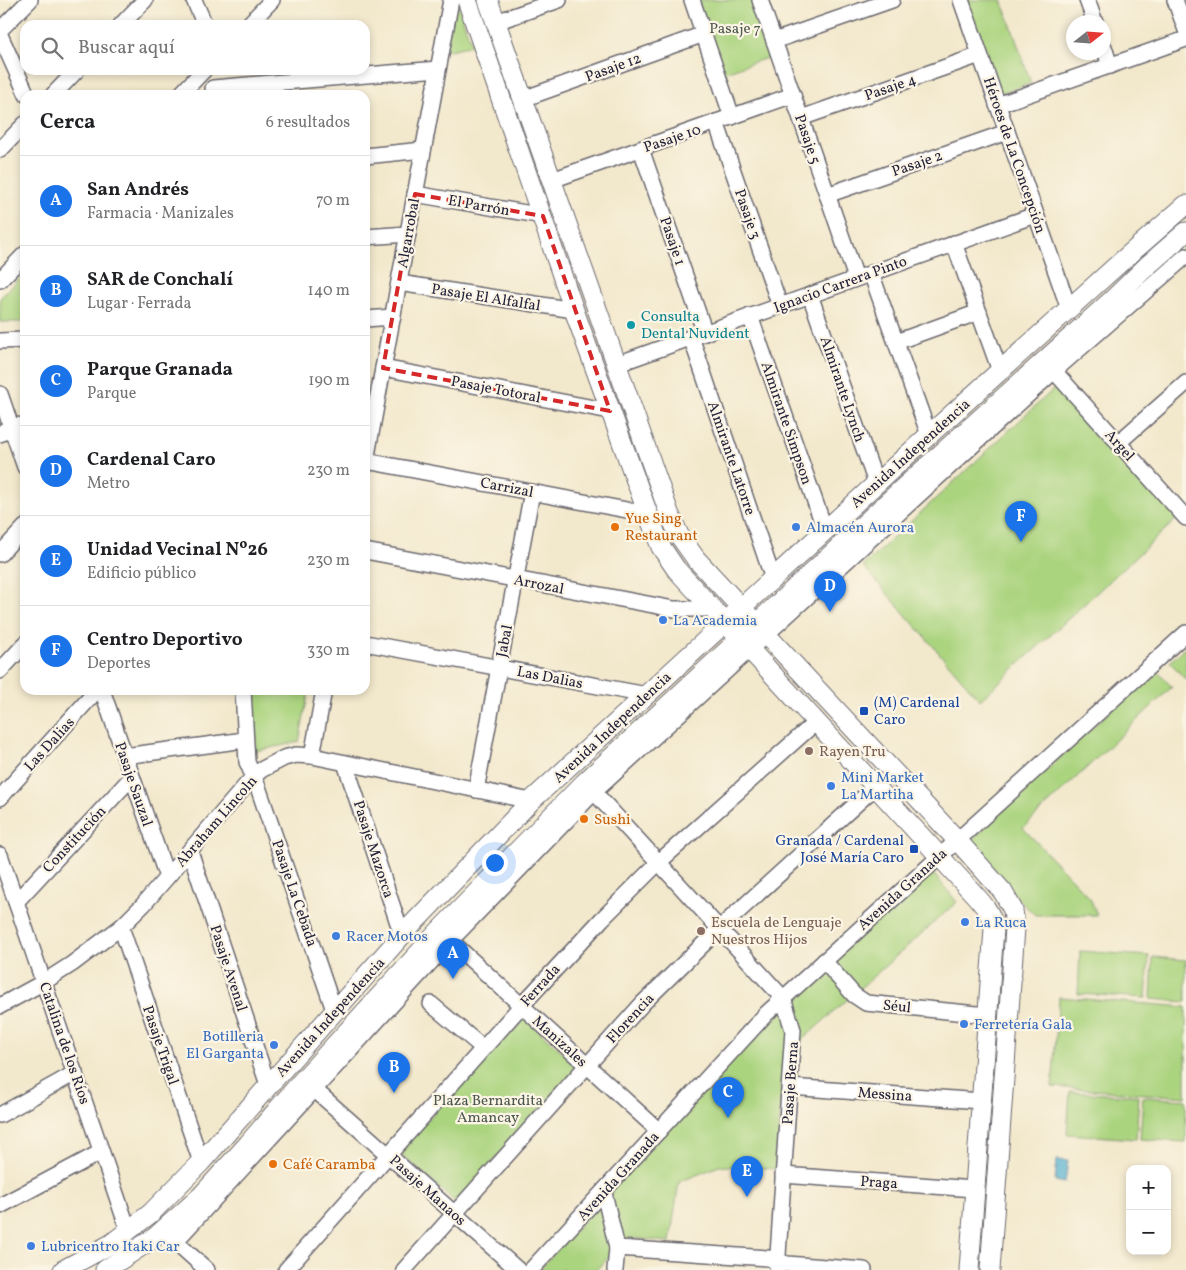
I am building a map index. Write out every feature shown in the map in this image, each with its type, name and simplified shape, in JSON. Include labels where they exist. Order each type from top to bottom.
[{"type":"main road","points":[[467,0],[574,310],[661,547],[668,558],[719,616],[984,905],[993,920],[994,929],[969,1270]]},
{"type":"main road","points":[[488,0],[679,535],[696,559],[957,840],[1009,900],[1015,919],[990,1270]]},
{"type":"main road","name":"Avenida Independencia","points":[[63,1270],[111,1244],[152,1214],[201,1162],[402,935],[531,802],[647,695],[719,616],[741,608],[929,435],[1186,205]]},
{"type":"main road","name":"Avenida Independencia","points":[[106,1270],[169,1236],[215,1180],[301,1082],[445,936],[584,783],[745,644],[1147,266],[1186,232]]},
{"type":"main road","points":[[830,737],[843,733],[846,721]]},
{"type":"street","points":[[0,30],[30,0]]},
{"type":"street","points":[[126,20],[146,0]]},
{"type":"street","points":[[194,0],[203,20]]},
{"type":"street","points":[[253,20],[272,0]]},
{"type":"street","name":"Algarrobal","points":[[370,412],[371,399],[383,368],[451,0]]},
{"type":"street","points":[[496,22],[559,0]]},
{"type":"street","points":[[692,0],[732,117]]},
{"type":"street","name":"Pasaje 5","points":[[760,0],[856,278]]},
{"type":"street","points":[[774,41],[892,0]]},
{"type":"street","name":"Héroes de La Concepción","points":[[960,0],[1069,309]]},
{"type":"street","points":[[1087,0],[1092,15]]},
{"type":"street","points":[[1176,0],[1186,30]]},
{"type":"street","name":"Pasaje 12","points":[[523,99],[704,34]]},
{"type":"street","points":[[0,35],[25,90]]},
{"type":"street","points":[[997,105],[1186,39]]},
{"type":"street","name":"Pasaje 4","points":[[801,118],[980,55]]},
{"type":"street","points":[[1108,60],[1110,66]]},
{"type":"street","points":[[233,90],[438,69]]},
{"type":"street","points":[[58,90],[72,75]]},
{"type":"street","points":[[185,90],[199,75]]},
{"type":"street","points":[[208,75],[213,90]]},
{"type":"street","name":"Pasaje 10","points":[[552,180],[793,96]]},
{"type":"street","name":"Pasaje 3","points":[[716,122],[780,306]]},
{"type":"street","points":[[0,150],[20,129]]},
{"type":"street","name":"Pasaje 2","points":[[827,195],[1007,132]]},
{"type":"street","name":"Pasaje 1","points":[[641,149],[698,335]]},
{"type":"street","points":[[370,155],[423,150]]},
{"type":"street","name":"El Parrón","points":[[415,194],[542,216]]},
{"type":"street","name":"Ignacio Carrera Pinto","points":[[617,364],[1035,214]]},
{"type":"street","points":[[370,237],[408,234]]},
{"type":"street","points":[[954,243],[1000,371]]},
{"type":"street","name":"Avenida Independencia","points":[[761,629],[805,600],[1054,372],[1186,256]]},
{"type":"street","points":[[0,280],[20,259]]},
{"type":"street","points":[[871,273],[929,435]]},
{"type":"street","name":"Pasaje El Alfalfal","points":[[399,283],[574,310]]},
{"type":"street","name":"Almirante Lynch","points":[[810,295],[876,484]]},
{"type":"street","points":[[896,342],[979,312]]},
{"type":"street","points":[[370,319],[393,316]]},
{"type":"street","name":"Almirante Simpson","points":[[750,316],[825,530]]},
{"type":"street","name":"Almirante Latorre","points":[[698,335],[773,579]]},
{"type":"street","points":[[0,341],[20,340]]},
{"type":"street","name":"Pasaje Totoral","points":[[383,368],[610,411]]},
{"type":"street","name":"Argel","points":[[1054,372],[1118,443],[1184,511]]},
{"type":"street","points":[[1118,443],[1186,383]]},
{"type":"street","points":[[0,394],[20,452]]},
{"type":"street","name":"Carrizal","points":[[370,465],[648,514]]},
{"type":"street","name":"Jabal","points":[[476,790],[532,492]]},
{"type":"street","points":[[0,554],[20,532]]},
{"type":"street","name":"Arrozal","points":[[370,552],[719,616]]},
{"type":"street","name":"Avenida Granada","points":[[531,1270],[604,1193],[766,1014],[1186,632]]},
{"type":"street","name":"Las Dalias","points":[[370,644],[647,695]]},
{"type":"street","name":"Avenida Independencia","points":[[169,1236],[315,1090],[445,936],[745,644]]},
{"type":"street","points":[[0,671],[20,649]]},
{"type":"street","name":"Las Dalias","points":[[0,798],[93,695]]},
{"type":"street","name":"Pasaje Sauzal","points":[[104,695],[167,877]]},
{"type":"street","name":"Pasaje La Cebada","points":[[243,695],[247,762],[258,787],[334,1010]]},
{"type":"street","points":[[312,756],[323,695]]},
{"type":"street","name":"Ferrada","points":[[286,1270],[483,1048],[602,919],[659,862],[816,722]]},
{"type":"street","points":[[124,756],[245,740]]},
{"type":"street","name":"Abraham Lincoln","points":[[0,1006],[44,982],[88,953],[121,927],[190,851],[253,777],[269,764],[284,758],[296,755],[312,756],[531,802]]},
{"type":"street","name":"Pasaje Mazorca","points":[[345,763],[402,935]]},
{"type":"street","name":"Constitución","points":[[10,897],[132,777]]},
{"type":"street","name":"Florencia","points":[[404,1270],[644,1003],[720,928],[876,786]]},
{"type":"street","name":"Pasaje Berna","points":[[594,792],[783,998],[793,1030],[777,1266]]},
{"type":"street","name":"Pasaje Avenal","points":[[190,851],[268,1085]]},
{"type":"street","name":"Catalina de los Ríos","points":[[0,854],[10,897],[44,982],[128,1232]]},
{"type":"street","name":"Pasaje Trigal","points":[[121,927],[201,1162]]},
{"type":"street","name":"Manizales","points":[[445,936],[659,1131]]},
{"type":"street","name":"Séul","points":[[824,960],[854,995],[866,1003],[987,1015]]},
{"type":"street","points":[[431,1004],[483,1048]]},
{"type":"street","points":[[0,1115],[75,1073]]},
{"type":"street","name":"Messina","points":[[790,1087],[981,1101]]},
{"type":"street","name":"Pasaje Manaos","points":[[315,1090],[518,1270]]},
{"type":"street","points":[[0,1206],[101,1152]]},
{"type":"street","name":"Praga","points":[[783,1175],[974,1189]]},
{"type":"street","points":[[604,1193],[617,1248],[615,1270]]},
{"type":"street","points":[[169,1236],[207,1270]]},
{"type":"street","points":[[617,1248],[768,1258],[777,1266],[787,1264],[864,1270]]},
{"type":"highlighted area","points":[[415,194],[543,216],[610,411],[383,368]]},
{"type":"green space","points":[[456,0],[472,45],[445,51]]},
{"type":"green space","name":"Pasaje 7","points":[[697,0],[754,0],[773,56],[722,73]]},
{"type":"green space","points":[[963,0],[1002,0],[1031,83],[997,95]]},
{"type":"green space","points":[[20,278],[20,322],[0,322],[0,298]]},
{"type":"green space","points":[[1057,386],[1179,517],[980,700],[863,566]]},
{"type":"green space","points":[[1186,647],[1186,680],[1170,662]]},
{"type":"green space","points":[[1155,669],[1172,687],[1023,828],[1090,898],[1097,915],[1035,915],[1022,903],[971,841]]},
{"type":"green space","points":[[249,695],[308,695],[299,742],[256,751],[251,746]]},
{"type":"green space","points":[[931,871],[957,902],[783,1057],[777,1169],[719,1166],[679,1182],[670,1242],[629,1238],[596,1270],[539,1270],[776,1010]]},
{"type":"green space","points":[[1080,951],[1149,956],[1146,998],[1078,994]]},
{"type":"green space","points":[[1153,957],[1186,960],[1186,1002],[1151,999]]},
{"type":"green space","points":[[1059,997],[1186,1007],[1186,1097],[1052,1087]]},
{"type":"green space","name":"Plaza Bernardita Amancay","points":[[521,1015],[578,1066],[456,1203],[399,1152]]},
{"type":"green space","points":[[1070,1092],[1139,1096],[1136,1139],[1067,1134]]},
{"type":"green space","points":[[1143,1097],[1186,1100],[1186,1142],[1140,1139]]},
{"type":"water","points":[[1057,1160],[1068,1161],[1065,1183],[1055,1181]]},
{"type":"place","name":"Consulta Dental Nuvident","points":[[631,325]]},
{"type":"place","name":"Yue Sing Restaurant","points":[[615,527]]},
{"type":"place","name":"Almacén Aurora","points":[[796,527]]},
{"type":"place","name":"Centro Deportivo","points":[[1021,542]]},
{"type":"place","name":"Cardenal Caro","points":[[830,612]]},
{"type":"place","name":"La Academia","points":[[663,620]]},
{"type":"place","name":"(M) Cardenal Caro","points":[[864,711]]},
{"type":"place","name":"Rayen Tru","points":[[809,751]]},
{"type":"place","name":"Mini Market La Martiha","points":[[831,786]]},
{"type":"place","name":"Sushi","points":[[584,819]]},
{"type":"place","name":"Granada / Cardenal José María Caro","points":[[914,849]]},
{"type":"place","name":"La Ruca","points":[[965,922]]},
{"type":"place","name":"Escuela de Lenguaje Nuestros Hijos","points":[[701,931]]},
{"type":"place","name":"Racer Motos","points":[[336,936]]},
{"type":"place","name":"San Andrés","points":[[453,979]]},
{"type":"place","name":"Ferretería Gala","points":[[964,1024]]},
{"type":"place","name":"Botilleria El Garganta","points":[[274,1045]]},
{"type":"place","name":"SAR de Conchalí","points":[[394,1093]]},
{"type":"place","name":"Parque Granada","points":[[728,1118]]},
{"type":"place","name":"Café Caramba","points":[[273,1164]]},
{"type":"place","name":"Unidad Vecinal Nº26","points":[[747,1197]]},
{"type":"place","name":"Lubricentro Itaki Car","points":[[31,1246]]}]
